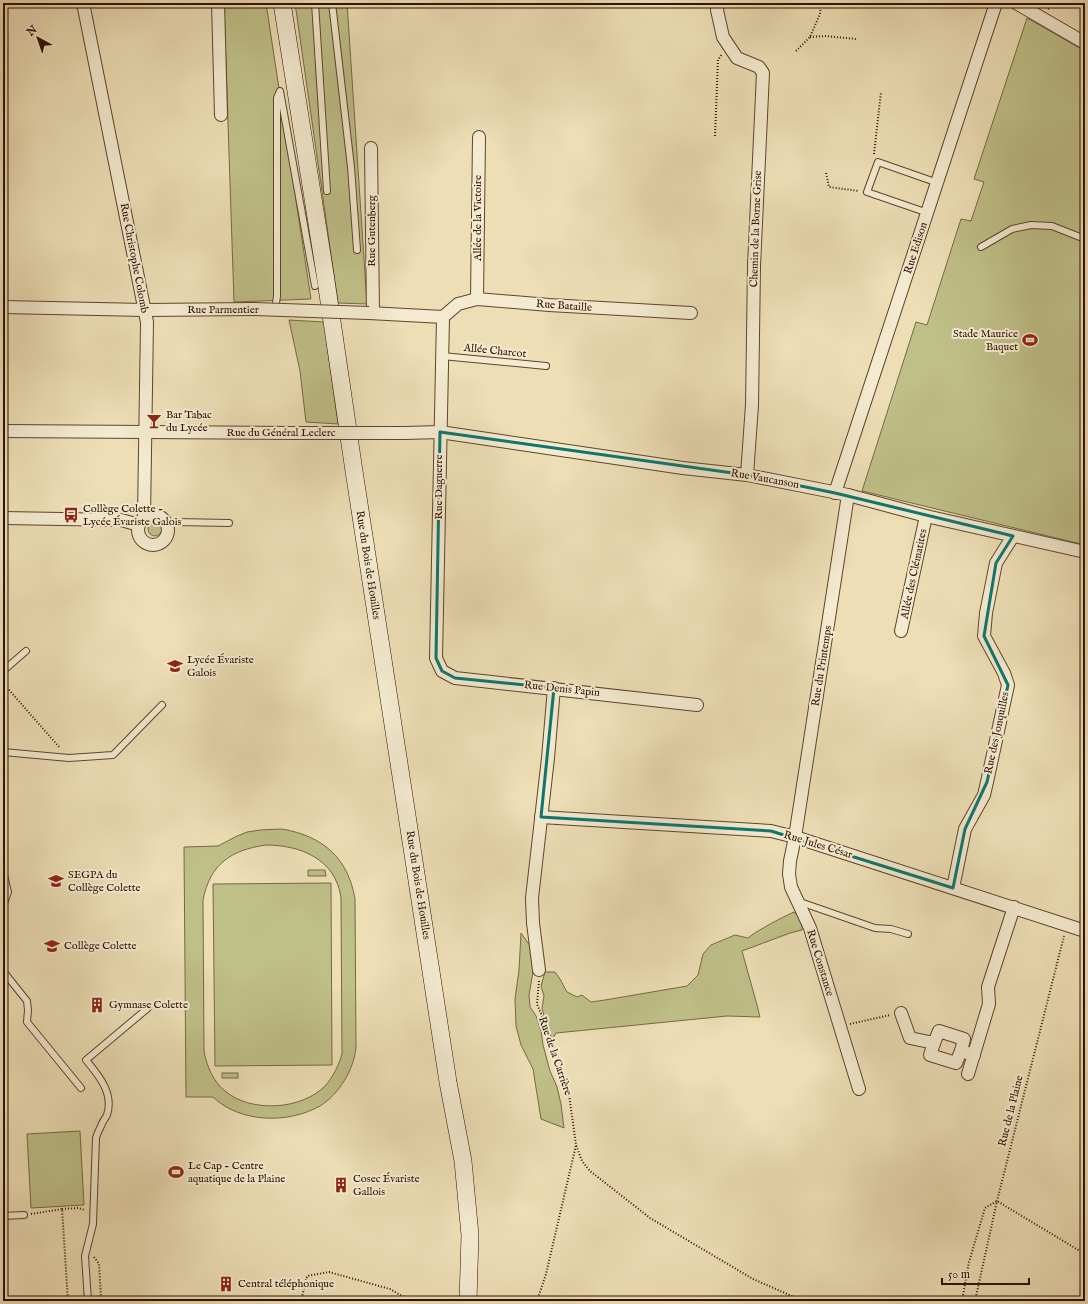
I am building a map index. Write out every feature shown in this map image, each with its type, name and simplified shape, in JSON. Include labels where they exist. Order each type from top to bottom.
[{"type":"main road","name":"Rue du Bois de Houilles","points":[[282,3],[325,274],[448,1082],[463,1161],[470,1235],[468,1301]]},
{"type":"street","name":"Rue Christophe Colomb","points":[[83,3],[147,322],[145,433],[141,521]]},
{"type":"street","points":[[218,3],[221,115]]},
{"type":"street","name":"Chemin de la Borne Grise","points":[[718,3],[717,10],[723,37],[737,58],[759,67],[763,73],[754,266],[752,405],[747,475]]},
{"type":"street","name":"Rue Edison","points":[[835,492],[928,214],[996,3]]},
{"type":"street","points":[[1016,3],[1029,6],[1085,43]]},
{"type":"street","name":"Allée de la Victoire","points":[[477,299],[479,137]]},
{"type":"street","name":"Rue Gutenberg","points":[[371,148],[371,313]]},
{"type":"street","name":"Rue Bataille","points":[[443,317],[458,304],[477,299],[549,305],[691,313]]},
{"type":"street","name":"Rue Parmentier","points":[[3,307],[145,310],[255,309],[443,317]]},
{"type":"street","name":"Rue Daguerre","points":[[436,658],[443,317]]},
{"type":"street","name":"Rue du Général Leclerc","points":[[3,431],[145,433],[440,432]]},
{"type":"street","name":"Rue Vaucanson","points":[[440,432],[683,468],[747,475],[835,492],[926,516],[1085,552]]},
{"type":"street","name":"Rue du Printemps","points":[[795,837],[848,495]]},
{"type":"street","points":[[148,515],[158,515],[162,517],[168,524],[169,529],[166,538],[158,544],[153,545],[144,542],[140,539],[138,529],[141,521],[148,515]]},
{"type":"street","name":"Allée des Clématites","points":[[901,631],[926,516]]},
{"type":"street","points":[[3,518],[141,521]]},
{"type":"street","name":"Rue des Jonquilles","points":[[953,888],[966,829],[984,795],[1008,685],[1004,673],[984,636],[986,613],[996,563],[1013,536]]},
{"type":"street","name":"Rue Denis Papin","points":[[436,658],[442,671],[455,678],[697,705]]},
{"type":"street","points":[[539,970],[533,923],[532,898],[554,688]]},
{"type":"street","name":"Rue Jules César","points":[[541,816],[771,831],[795,837],[1085,931]]},
{"type":"street","name":"Rue Constance","points":[[795,837],[790,861],[789,874],[791,887],[810,928],[859,1089]]},
{"type":"street","points":[[968,1074],[989,1004],[988,987],[1014,907]]},
{"type":"street","points":[[901,1012],[910,1038],[934,1043]]},
{"type":"street","points":[[939,1031],[964,1039],[956,1063],[930,1055],[934,1043],[939,1031]]},
{"type":"street","points":[[961,1051],[974,1055]]},
{"type":"lane","points":[[315,3],[327,191]]},
{"type":"lane","points":[[332,3],[351,167],[357,250]]},
{"type":"lane","points":[[275,310],[277,296],[277,98],[280,91],[315,286]]},
{"type":"lane","points":[[928,214],[867,192],[878,162],[938,183]]},
{"type":"lane","points":[[982,247],[1012,229],[1031,225],[1052,226],[1085,238]]},
{"type":"lane","name":"Allée Charcot","points":[[442,356],[546,366]]},
{"type":"lane","points":[[168,524],[176,522],[229,523]]},
{"type":"lane","points":[[3,671],[26,651]]},
{"type":"lane","points":[[3,752],[69,758],[113,755],[162,705]]},
{"type":"lane","points":[[3,871],[8,892],[3,906]]},
{"type":"lane","points":[[798,902],[875,928],[891,929],[908,934]]},
{"type":"lane","points":[[3,971],[27,1001],[27,1022],[81,1088]]},
{"type":"lane","points":[[88,1301],[85,1256],[94,1224],[96,1138],[107,1114],[108,1092],[103,1082],[86,1060],[148,1008]]},
{"type":"lane","points":[[3,1216],[24,1215]]},
{"type":"path","points":[[796,51],[810,37],[820,14],[821,3]]},
{"type":"path","points":[[810,37],[825,36],[856,39]]},
{"type":"path","points":[[715,136],[718,60],[729,46]]},
{"type":"path","points":[[878,162],[874,156],[881,92]]},
{"type":"path","points":[[826,173],[829,187],[867,192]]},
{"type":"path","points":[[3,683],[69,758]]},
{"type":"path","name":"Rue de la Plaine","points":[[974,1301],[997,1201],[1066,925]]},
{"type":"path","name":"Rue de la Carrière","points":[[539,970],[537,1004],[552,1040],[568,1087],[576,1145],[582,1161],[590,1171],[650,1218],[753,1279],[803,1301]]},
{"type":"path","points":[[839,1027],[901,1012]]},
{"type":"path","points":[[537,1301],[546,1274],[576,1145]]},
{"type":"path","points":[[962,1301],[969,1262],[985,1208],[997,1201],[1085,1254]]},
{"type":"path","points":[[24,1215],[78,1208],[94,1212]]},
{"type":"path","points":[[62,1209],[68,1301]]},
{"type":"path","points":[[87,1246],[98,1264],[101,1297],[106,1299],[106,1301]]},
{"type":"path","points":[[301,1301],[307,1276],[329,1272],[390,1289],[411,1301]]},
{"type":"highlighted area","points":[[440,432],[747,475],[835,493],[1013,536],[996,563],[984,636],[1008,685],[987,782],[965,829],[953,888],[771,831],[541,817],[554,688],[455,678],[442,671],[436,658]]},
{"type":"green space","points":[[224,3],[266,3],[311,299],[234,302]]},
{"type":"green space","points":[[295,3],[347,3],[367,304],[338,303]]},
{"type":"green space","points":[[1027,18],[1085,51],[1085,545],[862,491],[916,322],[927,325],[961,219],[971,221],[984,182],[974,179]]},
{"type":"green space","points":[[289,320],[324,322],[338,424],[306,422],[300,371]]},
{"type":"green space","points":[[155,522],[160,524],[162,529],[160,534],[155,536],[150,534],[148,529],[150,524]]},
{"type":"green space","points":[[282,829],[296,832],[321,843],[331,851],[346,871],[355,899],[355,1056],[349,1073],[339,1088],[327,1101],[307,1112],[279,1118],[250,1116],[237,1112],[224,1106],[213,1097],[186,1097],[184,847],[218,846],[247,832]],"holes":[[[266,845],[303,851],[314,857],[324,864],[332,873],[338,885],[341,898],[342,1054],[331,1079],[315,1094],[303,1100],[276,1106],[248,1103],[236,1098],[221,1087],[211,1073],[207,1063],[204,1051],[203,900],[211,877],[224,861],[233,855],[254,847]]]},
{"type":"green space","points":[[308,870],[325,870],[326,876],[308,876]]},
{"type":"green space","points":[[331,883],[332,1065],[215,1066],[213,884]]},
{"type":"green space","points":[[794,912],[801,920],[802,930],[742,951],[760,1017],[727,1016],[556,1033],[552,1040],[542,1009],[544,996],[541,986],[545,972],[555,972],[567,992],[577,997],[582,995],[591,1002],[687,986],[698,975],[703,954],[711,945],[735,935],[748,938],[770,924]]},
{"type":"green space","points":[[521,933],[531,947],[533,972],[529,995],[530,1007],[536,1016],[550,1071],[557,1087],[564,1128],[541,1119],[533,1069],[521,1045],[516,1026],[515,999],[519,970]]},
{"type":"green space","points":[[222,1073],[238,1073],[238,1078],[222,1078]]},
{"type":"green space","points":[[80,1131],[84,1205],[31,1208],[27,1134]]},
{"type":"place","name":"Stade Maurice Baquet","points":[[1030,340]]},
{"type":"place","name":"Bar Tabac du Lycée","points":[[154,421]]},
{"type":"place","name":"Collège Colette - Lycée Évariste Galois","points":[[71,515]]},
{"type":"place","name":"Lycée Évariste Galois","points":[[175,666]]},
{"type":"place","name":"SEGPA du Collège Colette","points":[[56,881]]},
{"type":"place","name":"Collège Colette","points":[[52,946]]},
{"type":"place","name":"Gymnase Colette","points":[[97,1005]]},
{"type":"place","name":"Le Cap - Centre aquatique de la Plaine","points":[[176,1172]]},
{"type":"place","name":"Cosec Évariste Gallois","points":[[341,1185]]},
{"type":"place","name":"Central téléphonique","points":[[226,1284]]}]
